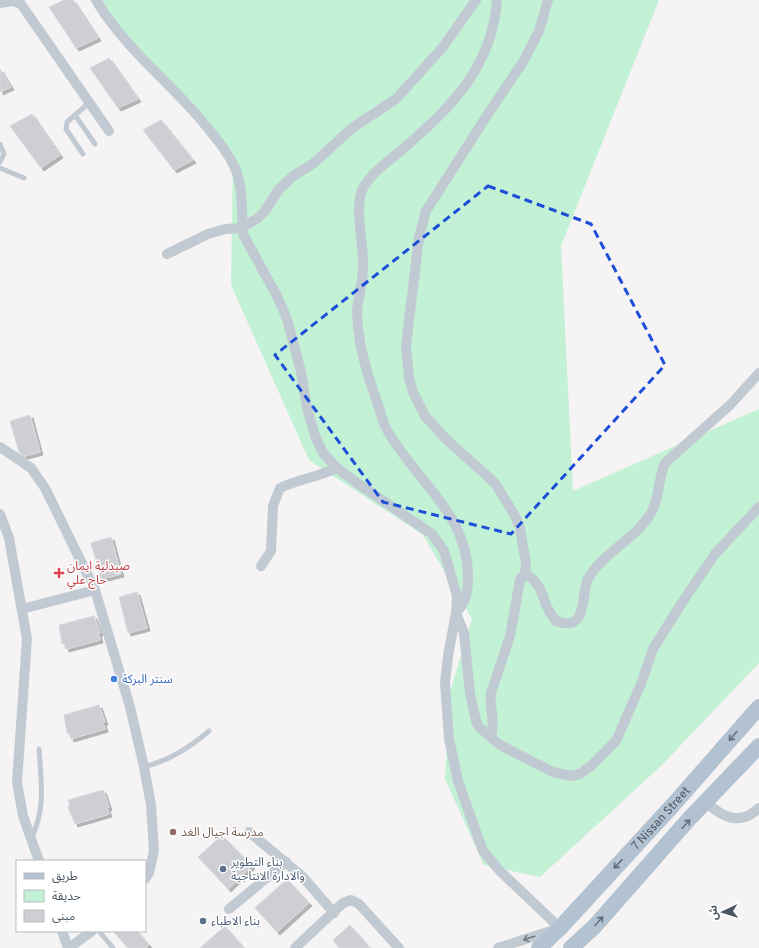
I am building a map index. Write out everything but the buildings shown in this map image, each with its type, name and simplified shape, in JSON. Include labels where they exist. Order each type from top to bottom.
[{"type":"main road","name":"7 Nissan Street","points":[[539,948],[560,928],[673,805],[759,707]]},
{"type":"main road","name":"7 Nissan Street","points":[[571,948],[594,927],[706,802],[759,746]]},
{"type":"street","points":[[0,2],[13,0],[21,4],[109,131]]},
{"type":"street","points":[[96,0],[108,18],[196,114],[230,157],[239,179],[241,191],[241,228],[249,247],[282,304],[299,366],[307,408],[315,436],[323,453],[337,468],[426,529],[438,540],[447,556],[457,596],[456,613],[446,668],[446,703],[451,756],[483,851],[489,860],[560,928]]},
{"type":"street","points":[[167,254],[212,232],[241,228],[262,215],[279,189],[292,177],[314,163],[352,128],[396,99],[443,47],[476,0]]},
{"type":"street","points":[[456,613],[467,598],[467,553],[462,537],[444,506],[406,460],[385,426],[367,376],[362,356],[357,322],[364,271],[360,233],[361,195],[363,188],[375,173],[439,116],[462,92],[482,59],[493,27],[497,0]]},
{"type":"street","points":[[491,737],[494,720],[491,706],[491,693],[510,636],[519,584],[525,573],[526,564],[523,542],[516,516],[495,483],[447,440],[424,416],[413,392],[409,378],[406,346],[418,244],[426,211],[523,62],[539,31],[548,0]]},
{"type":"street","points":[[525,573],[537,583],[547,608],[556,621],[570,623],[577,619],[584,607],[586,587],[592,574],[639,528],[652,511],[658,495],[660,476],[665,463],[730,405],[759,373]]},
{"type":"street","points":[[0,447],[31,468],[45,488],[95,590],[130,707],[151,805],[154,851],[149,873],[146,878]]},
{"type":"street","points":[[260,566],[271,551],[273,506],[280,488],[296,480],[321,476],[337,468]]},
{"type":"street","points":[[456,613],[464,633],[470,693],[476,721],[483,732],[508,750],[552,772],[571,776],[580,774],[607,752],[619,735],[641,684],[653,649],[683,600],[715,554],[759,507]]},
{"type":"street","points":[[0,514],[9,538],[27,639],[17,782],[23,816],[32,837],[39,860]]},
{"type":"street","points":[[22,609],[95,590]]},
{"type":"street","points":[[706,802],[715,811],[732,819],[746,818],[759,808]]},
{"type":"street","points":[[249,832],[286,862],[309,884],[334,913]]},
{"type":"street","points":[[229,909],[286,862]]},
{"type":"street","points":[[295,948],[347,901],[356,901],[399,948]]},
{"type":"street","name":"7 Nissan Street","points":[[498,948],[560,928]]},
{"type":"street","points":[[62,932],[69,948],[91,932]]},
{"type":"lane","points":[[83,154],[66,129],[67,122],[89,103]]},
{"type":"lane","points":[[75,115],[94,144]]},
{"type":"lane","points":[[0,144],[4,154],[0,162]]},
{"type":"lane","points":[[0,168],[24,178]]},
{"type":"lane","points":[[144,767],[164,761],[191,747],[210,731]]},
{"type":"lane","points":[[32,837],[40,817],[42,803],[39,749]]},
{"type":"lane","points":[[100,932],[113,948]]},
{"type":"highlighted area","points":[[488,186],[591,224],[665,365],[511,534],[383,502],[275,355]]},
{"type":"green space","points":[[93,0],[659,0],[561,246],[573,491],[759,409],[759,663],[662,765],[540,877],[484,865],[445,779],[450,692],[472,619],[423,535],[309,460],[231,285],[233,153]]},
{"type":"place","name":"صيدلية ايمان حاج علي","points":[[59,573]]},
{"type":"place","name":"سنتر البركة","points":[[114,679]]},
{"type":"place","name":"مدرسة اجيال الغد","points":[[173,832]]},
{"type":"place","name":"بناء التطوير والادارة الانتاجية","points":[[223,869]]},
{"type":"place","name":"بناء الاطباء","points":[[203,921]]}]
